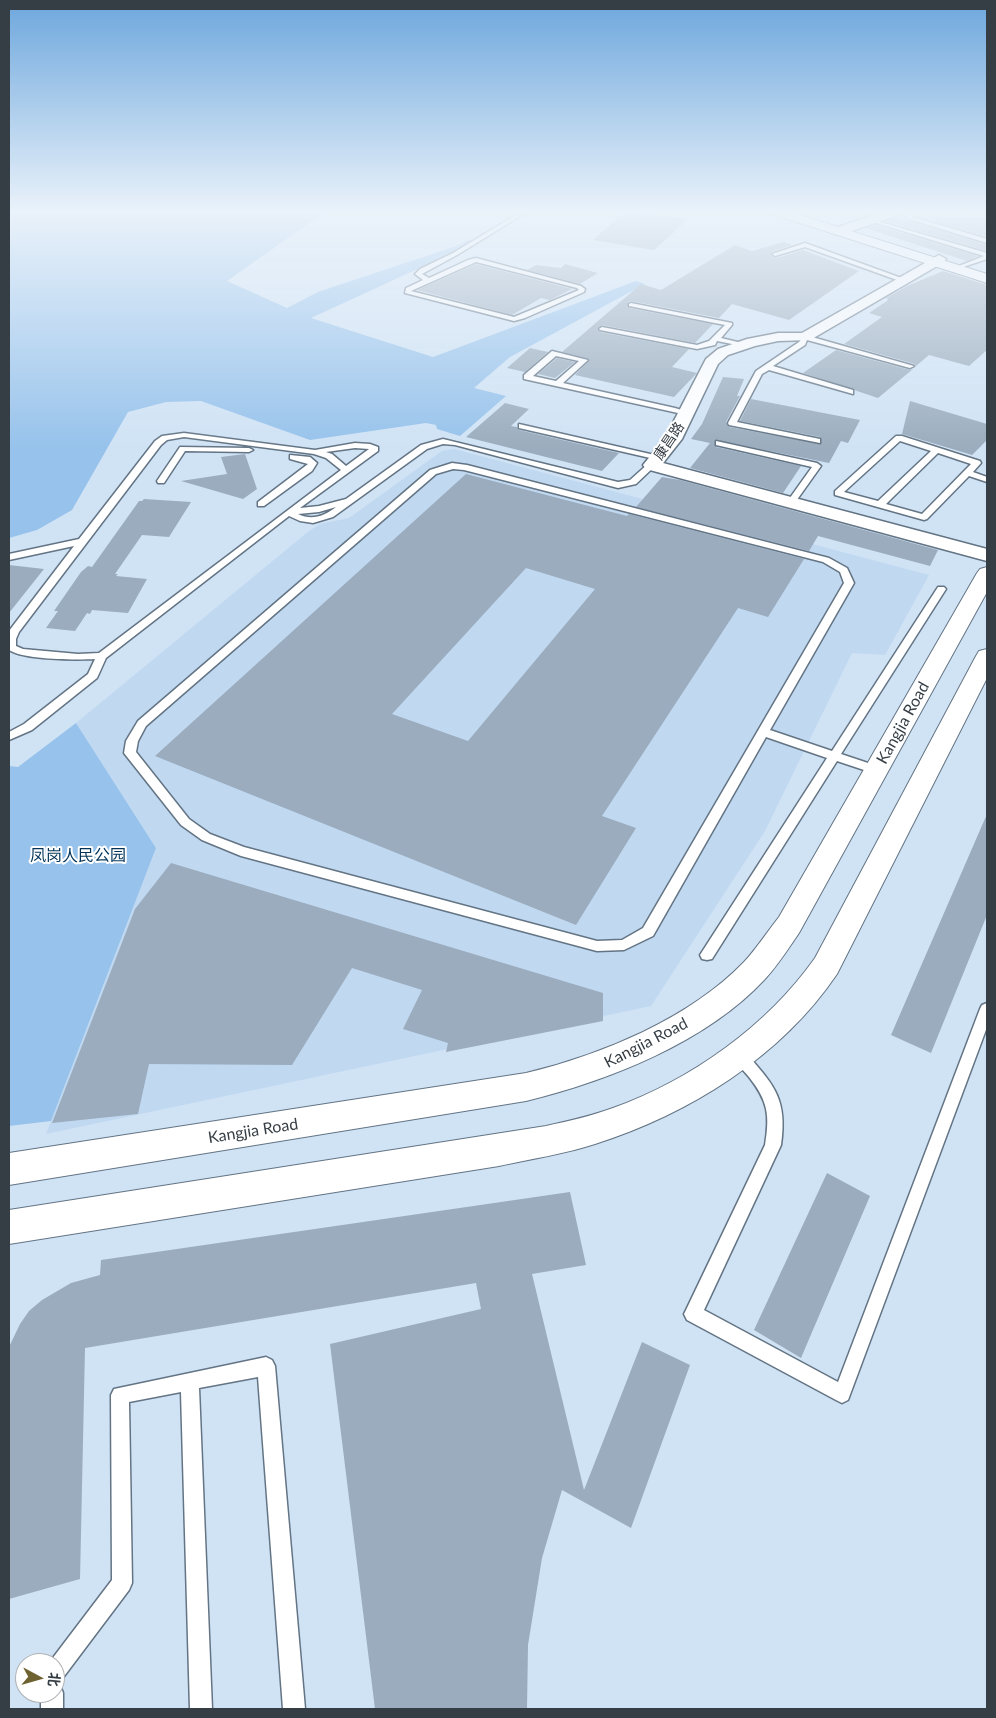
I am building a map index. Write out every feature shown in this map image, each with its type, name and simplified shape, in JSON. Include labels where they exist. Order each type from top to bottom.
[{"type":"street","name":"康昌路","points":[[885,290],[805,337],[778,338],[742,344],[723,352],[711,362],[673,439],[656,461],[791,502],[987,555]]},
{"type":"street","name":"Kangjia Road","points":[[9,1170],[526,1087],[591,1070],[623,1058],[691,1020],[734,989],[755,970],[790,925],[876,770],[985,583]]},
{"type":"street","points":[[9,1227],[559,1139],[625,1119],[684,1089],[739,1055],[772,1028],[797,1004],[826,966],[987,656]]},
{"type":"lane","points":[[408,290],[407,292],[506,318],[523,317],[582,290]]},
{"type":"lane","points":[[602,329],[696,347],[706,346],[716,339],[730,324],[631,304]]},
{"type":"lane","points":[[817,441],[732,423],[759,373],[802,343],[805,337],[910,366]]},
{"type":"lane","points":[[716,339],[742,344]]},
{"type":"lane","points":[[557,384],[584,360],[555,353],[527,377],[557,384],[686,413]]},
{"type":"lane","points":[[768,367],[850,392]]},
{"type":"lane","points":[[289,512],[307,520],[336,514],[349,501],[424,447],[443,441],[627,486],[636,482],[656,461],[522,426]]},
{"type":"lane","points":[[102,656],[78,657],[14,651],[10,647],[9,642],[14,630],[158,443],[165,438],[184,435],[315,452],[329,456],[347,471]]},
{"type":"lane","points":[[206,450],[212,438]]},
{"type":"lane","points":[[899,438],[977,462],[967,473],[924,517],[838,493],[899,438]]},
{"type":"lane","points":[[719,443],[817,466],[791,502]]},
{"type":"lane","points":[[9,736],[28,728],[92,676],[102,656],[374,449],[371,446],[362,445],[315,452]]},
{"type":"lane","points":[[161,481],[183,449],[246,450],[307,459],[313,463],[309,469],[261,504]]},
{"type":"lane","points":[[880,505],[937,450]]},
{"type":"lane","points":[[452,466],[464,466],[826,560],[844,570],[849,583],[763,732],[648,932],[624,945],[597,946],[241,851],[206,837],[184,822],[130,753],[132,741],[142,724],[433,472],[452,466]]},
{"type":"lane","points":[[967,473],[987,480]]},
{"type":"lane","points":[[9,557],[80,542]]},
{"type":"lane","points":[[707,955],[941,589]]},
{"type":"lane","points":[[763,732],[876,770]]},
{"type":"lane","points":[[739,1055],[766,1088],[776,1106],[777,1126],[773,1145],[693,1314],[842,1394],[987,1009]]},
{"type":"lane","points":[[65,1659],[122,1583],[120,1395],[266,1366],[294,1709]]},
{"type":"lane","points":[[190,1381],[200,1709]]},
{"type":"shaded area","points":[[454,449],[929,575],[885,655],[852,653],[765,831],[651,1006],[46,1134],[156,848],[76,723],[309,531],[320,524],[349,518],[442,451]]},
{"type":"green space","points":[[9,290],[247,290],[287,308],[323,290],[371,290],[311,318],[433,357],[611,290],[634,290],[510,357],[474,388],[506,396],[460,436],[437,429],[436,425],[426,423],[310,440],[201,401],[166,402],[128,412],[72,510],[37,530],[9,538]]},
{"type":"green space","name":"凤岗人民公园","points":[[76,723],[156,848],[51,1121],[9,1126],[9,766],[18,767]]},
{"type":"building","points":[[418,290],[570,290],[550,300],[541,298],[512,315]]},
{"type":"building","points":[[634,290],[832,290],[789,320],[732,304],[719,318],[631,301],[628,302],[629,308],[713,324],[695,343],[602,325],[597,329],[600,332],[689,349],[672,367],[697,373],[674,397],[575,375],[590,359],[562,352]]},
{"type":"building","points":[[900,290],[987,290],[987,350],[969,366],[929,355],[916,366],[915,364],[844,344],[882,317],[869,313],[887,301],[888,299],[886,298]]},
{"type":"building","points":[[530,348],[548,352],[525,372],[507,368]]},
{"type":"building","points":[[836,350],[910,370],[913,369],[878,398],[803,373]]},
{"type":"building","points":[[557,358],[575,362],[555,378],[538,374]]},
{"type":"building","points":[[723,377],[744,379],[737,396],[740,396],[726,422],[729,427],[821,444],[820,437],[740,421],[751,399],[860,420],[848,443],[841,441],[829,463],[715,440],[716,447],[801,466],[783,493],[690,468],[710,443],[691,439],[702,424]]},
{"type":"building","points":[[910,401],[987,424],[987,440],[972,455],[902,434]]},
{"type":"building","points":[[505,403],[529,409],[511,426],[517,427],[519,430],[619,453],[602,471],[466,437]]},
{"type":"building","points":[[245,454],[257,489],[243,499],[181,481],[227,474],[221,457]]},
{"type":"building","points":[[466,474],[804,559],[768,617],[738,608],[602,816],[636,828],[576,925],[155,756]],"holes":[[[526,568],[595,589],[468,741],[392,714]]]},
{"type":"building","points":[[662,477],[680,480],[938,550],[930,566],[818,536],[809,551],[636,507]]},
{"type":"building","points":[[144,499],[191,502],[169,537],[142,535],[115,574],[118,574],[116,576],[147,579],[128,613],[92,610],[90,614],[87,613],[75,631],[46,628],[58,611],[54,611],[81,572],[88,566],[92,567],[139,501]]},
{"type":"building","points":[[9,565],[44,569],[9,613]]},
{"type":"building","points":[[987,814],[987,915],[931,1053],[891,1035]]},
{"type":"building","points":[[171,863],[603,993],[603,1021],[446,1052],[448,1043],[403,1029],[422,990],[352,968],[292,1065],[149,1064],[138,1114],[52,1123],[135,909]]},
{"type":"building","points":[[827,1173],[870,1196],[801,1358],[754,1330]]},
{"type":"building","points":[[570,1192],[586,1265],[532,1274],[584,1490],[642,1342],[690,1365],[631,1528],[562,1490],[542,1558],[528,1645],[527,1709],[375,1709],[330,1344],[481,1309],[476,1283],[85,1348],[80,1579],[9,1599],[9,1347],[20,1324],[29,1311],[42,1300],[71,1283],[100,1275],[101,1260]]}]
